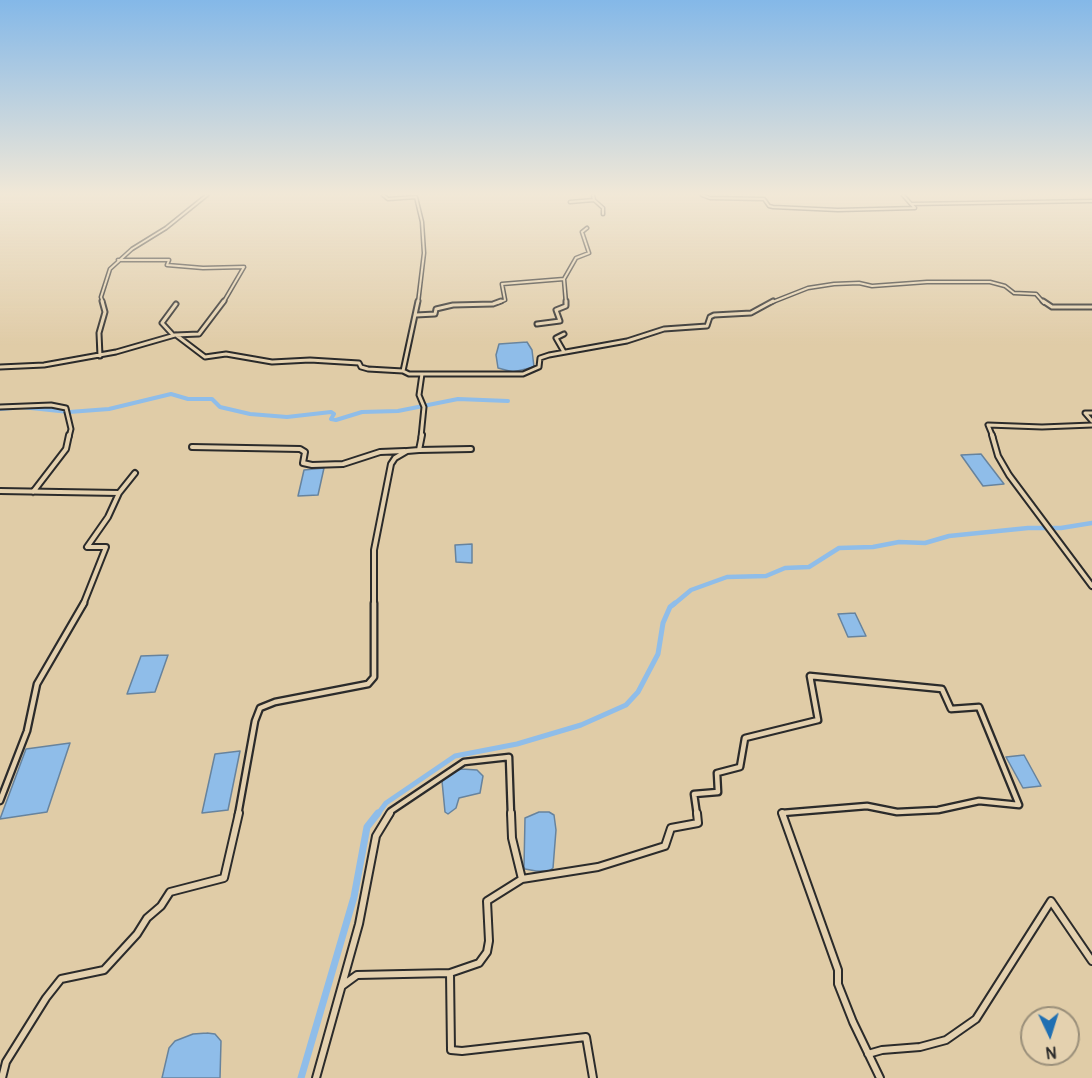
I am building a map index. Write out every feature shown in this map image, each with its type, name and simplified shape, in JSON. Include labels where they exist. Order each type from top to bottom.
[{"type":"street","points":[[100,356],[99,333],[105,312],[101,297],[110,269],[117,260],[137,245]]},
{"type":"street","points":[[403,371],[416,315],[424,245]]},
{"type":"street","points":[[537,324],[560,321],[556,310],[566,306],[564,279],[576,258],[589,254],[585,245]]},
{"type":"street","points":[[0,367],[44,365],[100,356],[174,335],[199,334],[234,287],[244,267],[202,268],[167,265],[169,260],[117,260]]},
{"type":"street","points":[[416,315],[435,314],[436,309],[453,305],[493,304],[505,300],[502,284],[564,279]]},
{"type":"street","points":[[176,304],[162,322],[174,335],[206,357],[226,354],[272,362],[310,360],[359,363],[368,369],[403,371],[409,374],[523,374],[539,366],[540,358],[627,341],[664,329],[707,326],[710,317],[714,315],[751,313],[775,300],[808,288],[859,283],[872,286],[927,282],[990,282],[1005,286],[1014,293],[1034,293],[1052,307],[1092,307]]},
{"type":"street","points":[[801,283],[808,288]]},
{"type":"street","points":[[564,334],[556,338],[564,352]]},
{"type":"street","points":[[419,450],[424,421],[423,405],[419,395],[422,374]]},
{"type":"street","points":[[0,407],[51,405],[67,411],[71,429],[66,449],[33,492]]},
{"type":"street","points":[[1092,412],[1085,413],[1092,423]]},
{"type":"street","points":[[1092,423],[1042,427],[988,425],[998,456],[1009,475],[1092,586]]},
{"type":"street","points":[[192,447],[300,449],[304,452],[303,463],[312,465],[343,464],[380,452],[471,449]]},
{"type":"street","points":[[2,1078],[6,1062],[46,998],[61,979],[104,970],[137,934],[147,918],[161,906],[170,892],[224,879],[244,790],[255,721],[260,708],[275,702],[368,684],[374,677],[374,550],[391,464],[395,458],[406,451]]},
{"type":"street","points":[[0,801],[27,731],[38,684],[80,612],[106,547],[87,547],[108,516],[119,493],[135,473]]},
{"type":"street","points":[[0,491],[119,493]]},
{"type":"street","points":[[342,986],[357,975],[450,973],[479,963],[487,952],[489,941],[487,901],[522,879],[598,867],[666,846],[671,828],[698,824],[694,794],[718,792],[717,773],[740,767],[745,738],[818,720],[810,676],[942,689],[951,709],[979,707],[1019,805],[979,801],[938,810],[897,812],[867,806],[782,813],[838,970],[838,984],[867,1054],[880,1078]]},
{"type":"street","points":[[316,1078],[363,907],[376,836],[391,811],[464,762],[509,757],[512,838],[522,879]]},
{"type":"street","points":[[867,1054],[882,1050],[920,1047],[945,1040],[976,1019],[1051,901],[1092,961]]},
{"type":"street","points":[[450,973],[451,1050],[462,1051],[586,1037],[593,1078]]},
{"type":"water","points":[[527,342],[532,350],[534,367],[513,372],[498,368],[496,355],[499,344]]},
{"type":"water","points":[[981,454],[1004,484],[983,486],[961,455]]},
{"type":"water","points":[[324,468],[318,495],[298,496],[304,470]]},
{"type":"water","points":[[472,544],[472,563],[456,562],[455,545]]},
{"type":"water","points":[[855,613],[866,636],[848,637],[838,614]]},
{"type":"water","points":[[168,655],[155,692],[127,694],[141,656]]},
{"type":"water","points":[[70,743],[47,812],[0,819],[26,749]]},
{"type":"water","points":[[240,751],[228,810],[202,813],[215,754]]},
{"type":"water","points":[[1024,755],[1041,786],[1023,788],[1006,757]]},
{"type":"water","points":[[477,770],[483,776],[480,793],[459,798],[456,808],[448,814],[445,812],[442,781],[453,771]]},
{"type":"water","points":[[539,812],[549,812],[554,815],[556,830],[553,868],[549,871],[536,871],[524,867],[525,818]]},
{"type":"water","points":[[193,1034],[215,1034],[221,1041],[220,1078],[162,1078],[169,1048],[175,1041]]},
{"type":"waterway","points":[[21,407],[69,412],[109,409],[171,394],[188,399],[212,399],[220,407],[250,414],[287,417],[331,412],[334,414],[331,419],[336,420],[362,412],[398,411],[458,399],[508,401]]},
{"type":"waterway","points":[[0,409],[13,408]]},
{"type":"waterway","points":[[673,605],[691,590],[727,577],[766,576],[785,568],[809,567],[839,548],[873,547],[899,542],[925,543],[949,536],[1028,528],[1061,528],[1092,523]]},
{"type":"waterway","points":[[377,815],[386,803],[455,756],[517,744],[581,725],[626,705],[638,692],[658,654],[663,623],[670,607],[675,603]]},
{"type":"waterway","points":[[301,1078],[354,897],[367,827],[378,813]]}]
